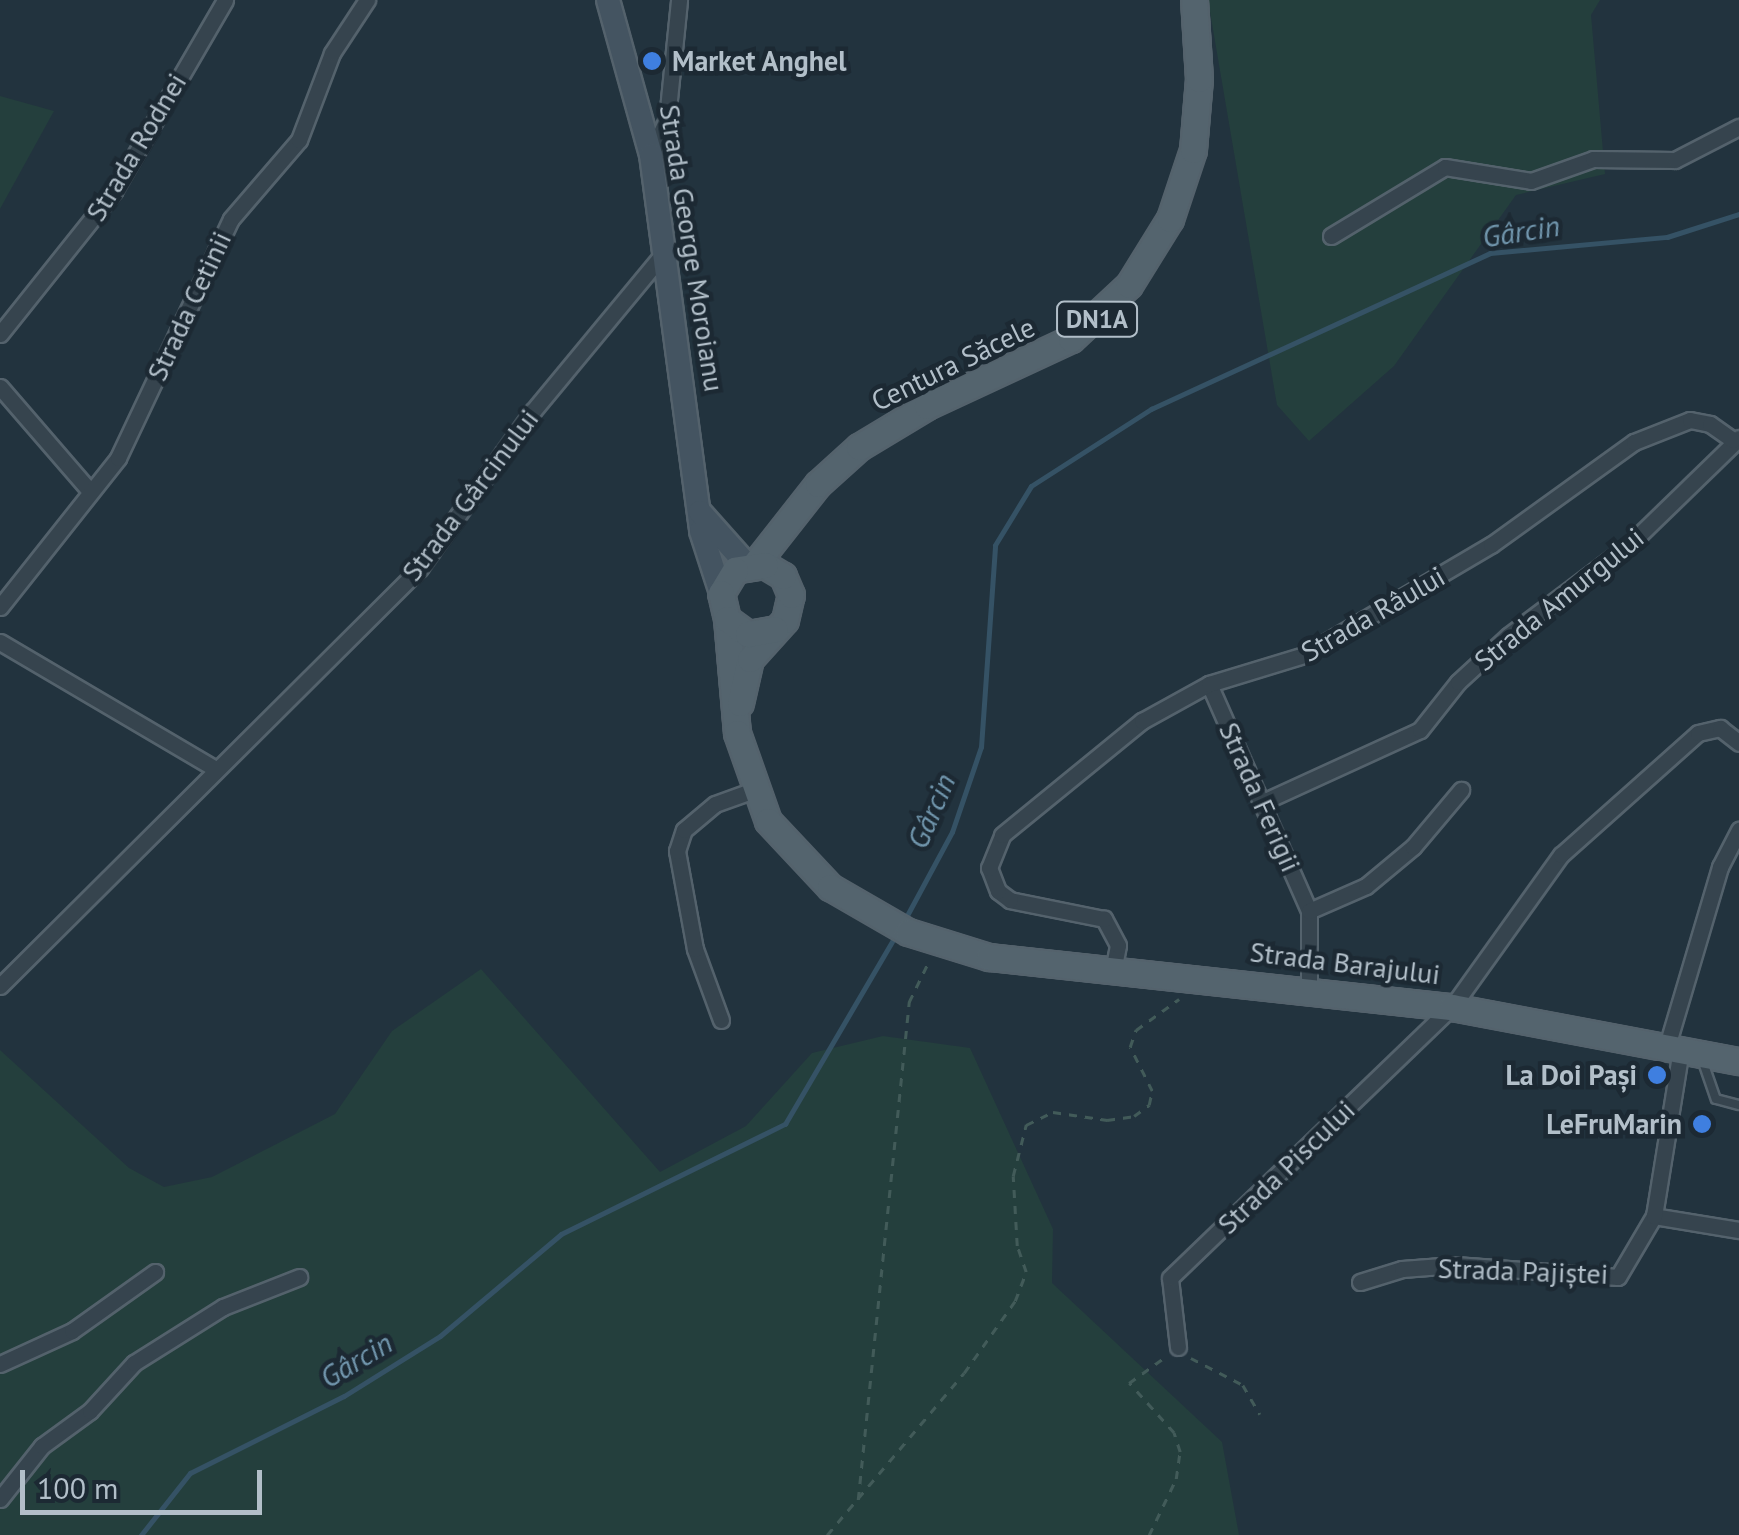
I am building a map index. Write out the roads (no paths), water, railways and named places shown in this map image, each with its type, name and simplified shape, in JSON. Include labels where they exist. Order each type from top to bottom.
[{"type":"main road","name":"Strada George Moroianu","points":[[608,0],[651,155],[704,554],[721,593]]},
{"type":"main road","name":"Centura Săcele","points":[[751,564],[804,501],[875,435],[1072,339],[1129,286],[1170,218],[1193,150],[1199,79],[1194,0]]},
{"type":"main road","points":[[738,733],[745,674],[776,630],[792,595],[792,546],[804,501]]},
{"type":"main road","points":[[698,509],[751,564],[775,569],[792,595]]},
{"type":"main road","name":"DN1A","points":[[721,593],[735,570],[751,564]]},
{"type":"main road","points":[[721,593],[738,733],[754,790]]},
{"type":"main road","points":[[726,619],[748,634],[776,630]]},
{"type":"main road","name":"Strada Barajului","points":[[754,790],[781,842],[830,887],[941,945],[1002,958],[1193,974],[1452,1007],[1739,1061]]},
{"type":"street","name":"Strada Rodnei","points":[[0,334],[114,191],[225,0]]},
{"type":"street","name":"Strada Cetinii","points":[[0,607],[118,458],[230,219],[299,140],[332,53],[367,0]]},
{"type":"street","points":[[651,155],[668,119],[678,0]]},
{"type":"street","points":[[1331,236],[1445,167],[1531,181],[1593,159],[1675,160],[1739,127]]},
{"type":"street","name":"Strada Gârcinului","points":[[0,986],[420,568],[534,411],[666,249]]},
{"type":"street","points":[[0,387],[90,490]]},
{"type":"street","name":"Strada Râului","points":[[1114,966],[1118,945],[1104,920],[1010,900],[998,891],[989,868],[994,846],[1142,721],[1209,684],[1304,655],[1491,545],[1634,442],[1690,420],[1736,439]]},
{"type":"street","name":"Strada Amurgului","points":[[1264,801],[1420,730],[1458,682],[1630,544],[1736,439]]},
{"type":"street","points":[[0,642],[216,769]]},
{"type":"street","name":"Strada Ferigii","points":[[1209,684],[1264,801],[1309,911],[1309,989]]},
{"type":"street","points":[[1452,1007],[1561,855],[1627,793],[1698,733],[1720,728],[1739,743]]},
{"type":"street","points":[[721,1020],[695,949],[676,851],[684,830],[714,804],[754,790]]},
{"type":"street","points":[[1309,911],[1366,886],[1413,847],[1461,790]]},
{"type":"street","name":"Strada Pajiștei","points":[[1360,1282],[1402,1268],[1455,1265],[1608,1280],[1629,1268],[1654,1216],[1682,1049],[1720,867],[1739,830]]},
{"type":"street","name":"Strada Piscului","points":[[1178,1347],[1170,1278],[1452,1007]]},
{"type":"street","points":[[1654,1216],[1739,1230]]},
{"type":"street","points":[[0,1364],[72,1331],[155,1272]]},
{"type":"street","points":[[0,1499],[42,1446],[90,1411],[134,1363],[224,1307],[299,1277]]},
{"type":"lane","points":[[1682,1049],[1716,1099],[1739,1106]]},
{"type":"waterway","name":"Gârcin","points":[[904,921],[952,832],[981,747],[995,545],[1031,486],[1151,409],[1490,253],[1667,237],[1739,214]]},
{"type":"waterway","name":"Gârcin","points":[[141,1535],[190,1473],[344,1396],[440,1336],[561,1234],[785,1124],[896,935]]},
{"type":"place","name":"Market Anghel","points":[[652,61]]},
{"type":"place","name":"La Doi Pași","points":[[1657,1075]]},
{"type":"place","name":"LeFruMarin","points":[[1702,1124]]}]
